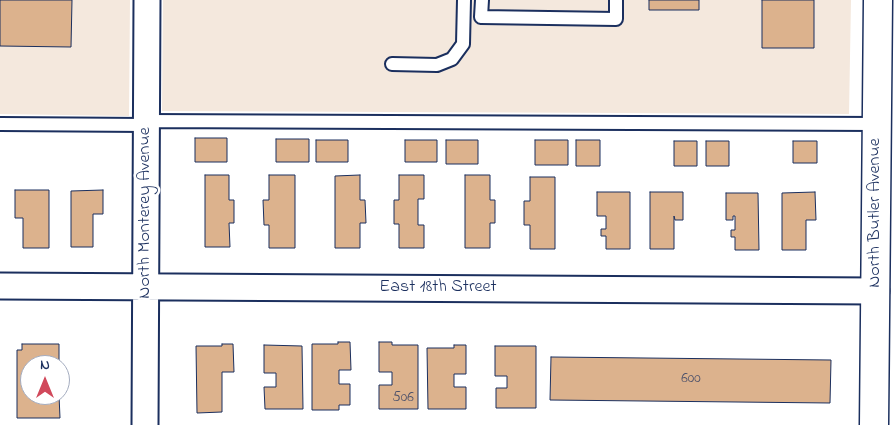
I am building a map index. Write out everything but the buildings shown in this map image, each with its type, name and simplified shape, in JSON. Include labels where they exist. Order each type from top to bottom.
[{"type":"main road","name":"North Butler Avenue","points":[[874,425],[878,0]]},
{"type":"street","name":"North Monterey Avenue","points":[[144,425],[147,0]]},
{"type":"street","name":"East 18th Street","points":[[0,286],[876,291]]},
{"type":"lane","points":[[392,64],[437,65],[452,59],[463,44],[464,0]]},
{"type":"lane","points":[[482,0],[482,17],[616,19],[616,0]]},
{"type":"lane","points":[[0,124],[877,124]]},
{"type":"shaded area","points":[[0,0],[130,0],[129,116],[0,114]]},
{"type":"shaded area","points":[[163,0],[851,0],[849,114],[162,111]]}]
